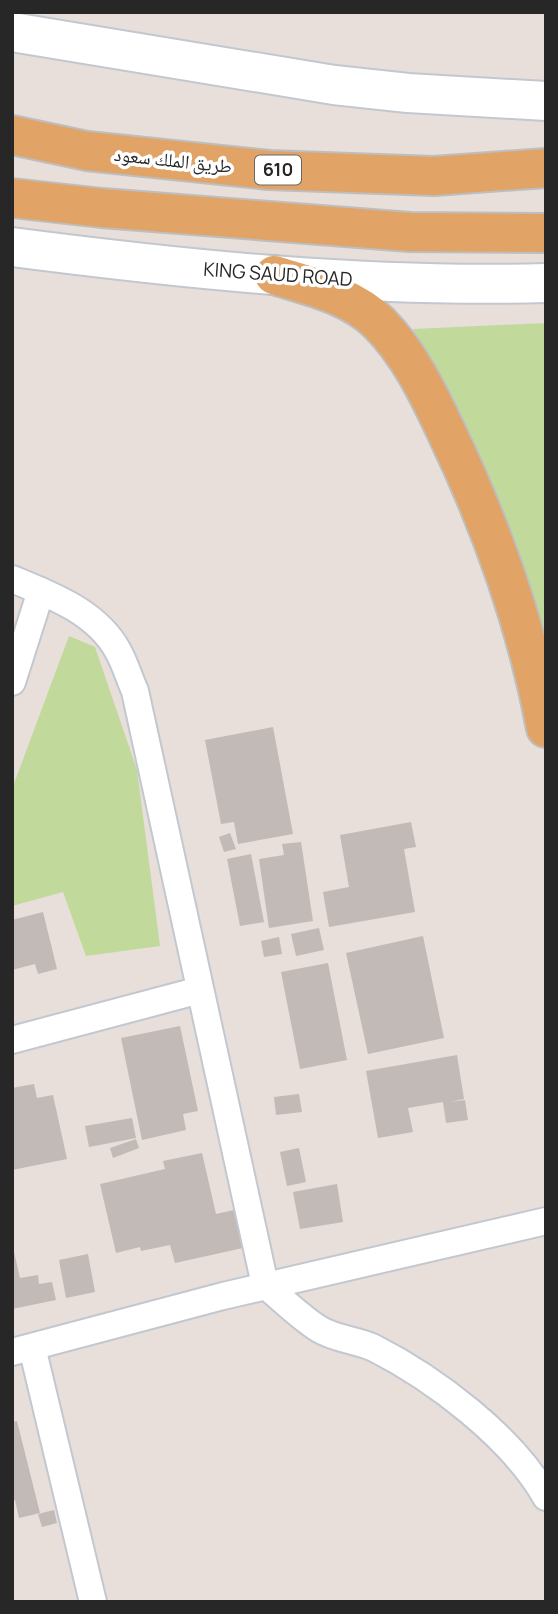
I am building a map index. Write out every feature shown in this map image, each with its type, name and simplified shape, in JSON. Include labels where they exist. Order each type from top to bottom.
[{"type":"main road","points":[[12,32],[334,85],[408,93],[546,101]]},
{"type":"main road","name":"طريق الملك سعود","points":[[12,135],[88,151],[269,170],[434,176],[546,167]]},
{"type":"main road","points":[[12,198],[102,208],[410,232],[546,233]]},
{"type":"main road","name":"KING SAUD ROAD","points":[[12,247],[148,265],[274,275],[477,285],[546,283]]},
{"type":"main road","points":[[274,275],[332,294],[378,321],[401,348],[425,387],[495,544],[525,637],[546,728]]},
{"type":"street","points":[[12,579],[89,616],[117,649],[135,691],[265,1285],[320,1329],[373,1347],[421,1376],[467,1410],[511,1448],[546,1497]]},
{"type":"street","points":[[12,682],[41,591]]},
{"type":"street","points":[[12,1040],[200,990]]},
{"type":"street","points":[[93,1602],[22,1350],[265,1285],[546,1221]]},
{"type":"green space","points":[[546,323],[546,648],[526,578],[413,329]]},
{"type":"green space","points":[[69,636],[95,647],[137,770],[160,946],[86,956],[63,892],[12,906],[12,789]]},
{"type":"building","points":[[273,727],[293,834],[238,844],[234,822],[221,824],[205,740]]},
{"type":"building","points":[[411,822],[416,847],[404,849],[415,912],[329,927],[323,892],[349,887],[340,835]]},
{"type":"building","points":[[230,833],[236,849],[224,852],[219,837]]},
{"type":"building","points":[[301,842],[313,921],[269,928],[259,859],[284,855],[282,844]]},
{"type":"building","points":[[251,854],[264,922],[240,926],[227,859]]},
{"type":"building","points":[[43,912],[57,969],[38,974],[35,964],[12,970],[12,920]]},
{"type":"building","points":[[319,928],[324,950],[296,956],[291,934]]},
{"type":"building","points":[[423,936],[444,1038],[368,1054],[346,953]]},
{"type":"building","points":[[279,937],[282,954],[264,957],[261,941]]},
{"type":"building","points":[[328,963],[347,1060],[300,1069],[281,972]]},
{"type":"building","points":[[180,1026],[198,1111],[183,1114],[186,1130],[142,1140],[121,1038]]},
{"type":"building","points":[[457,1055],[464,1099],[450,1102],[465,1100],[468,1120],[446,1123],[443,1102],[408,1108],[413,1132],[378,1138],[366,1071]]},
{"type":"building","points":[[34,1084],[37,1098],[53,1095],[67,1159],[12,1170],[12,1088]]},
{"type":"building","points":[[299,1094],[302,1112],[276,1115],[274,1097]]},
{"type":"building","points":[[132,1118],[136,1138],[89,1147],[85,1126]]},
{"type":"building","points":[[136,1139],[139,1148],[113,1158],[110,1148]]},
{"type":"building","points":[[299,1148],[306,1182],[287,1186],[280,1152]]},
{"type":"building","points":[[202,1153],[216,1214],[234,1210],[243,1248],[175,1263],[170,1245],[141,1251],[140,1247],[116,1253],[100,1184],[165,1169],[163,1161]]},
{"type":"building","points":[[337,1184],[343,1222],[300,1229],[293,1192]]},
{"type":"building","points":[[12,1243],[20,1278],[38,1275],[39,1284],[52,1282],[56,1300],[12,1309]]},
{"type":"building","points":[[88,1254],[95,1292],[66,1298],[59,1260]]},
{"type":"building","points":[[17,1421],[40,1513],[19,1518],[15,1500],[12,1500],[12,1422]]},
{"type":"building","points":[[54,1510],[57,1523],[42,1527],[38,1514]]}]
